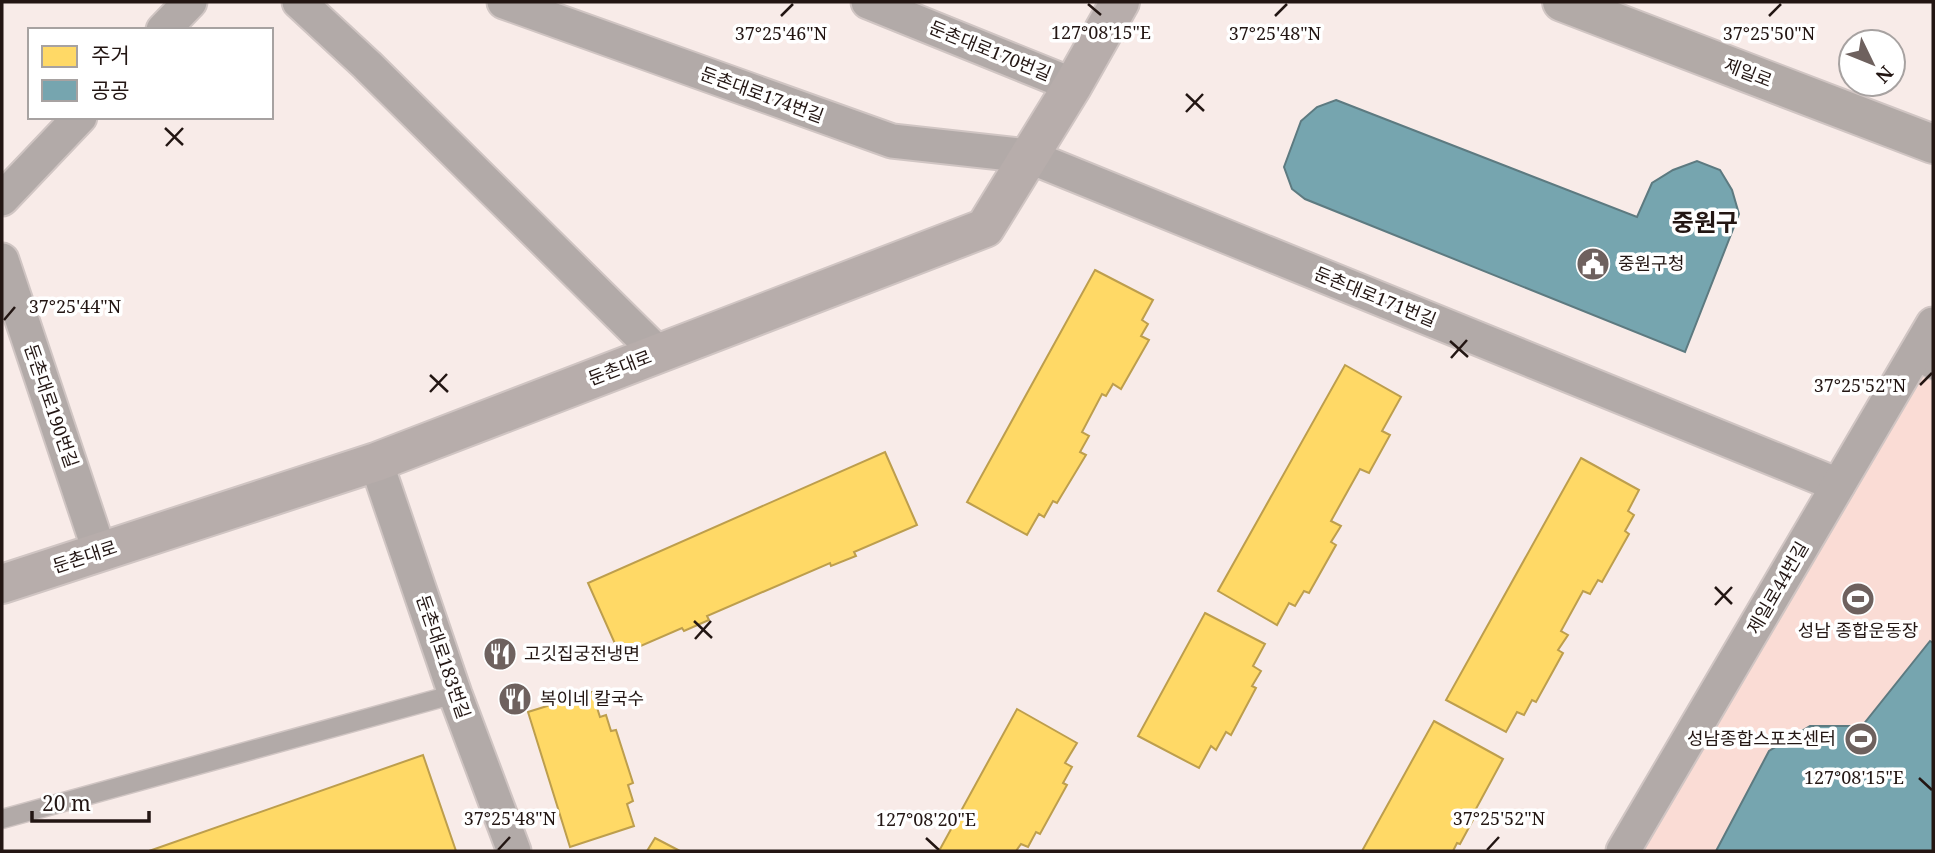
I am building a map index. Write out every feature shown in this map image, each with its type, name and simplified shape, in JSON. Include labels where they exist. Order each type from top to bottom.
[{"type":"main road","name":"둔촌대로","points":[[2,584],[376,462],[985,228],[1073,85],[1120,2]]},
{"type":"main road","name":"제일로","points":[[1562,2],[1933,144]]},
{"type":"street","points":[[165,28],[190,2]]},
{"type":"street","points":[[299,2],[367,65],[658,353]]},
{"type":"street","name":"둔촌대로174번길","points":[[504,2],[892,141],[1028,156]]},
{"type":"street","name":"둔촌대로170번길","points":[[869,2],[1073,85]]},
{"type":"street","points":[[2,199],[78,119]]},
{"type":"street","name":"둔촌대로171번길","points":[[1028,156],[1838,485]]},
{"type":"street","name":"둔촌대로190번길","points":[[2,260],[100,552]]},
{"type":"street","name":"제일로44번길","points":[[1623,851],[1838,485],[1923,365],[1933,324]]},
{"type":"street","name":"둔촌대로183번길","points":[[376,462],[454,694],[514,851]]},
{"type":"lane","points":[[2,819],[454,694]]},
{"type":"shaded area","name":"성남 종합운동장","points":[[1933,346],[1933,851],[1633,851]]},
{"type":"building: 주거","points":[[1095,270],[1153,300],[1142,320],[1148,324],[1141,336],[1149,340],[1121,389],[1113,384],[1106,396],[1102,394],[1082,432],[1089,436],[1080,452],[1086,455],[1057,503],[1053,501],[1044,517],[1039,514],[1027,535],[967,502]]},
{"type":"building: 주거","points":[[1345,365],[1401,397],[1382,431],[1390,435],[1369,473],[1360,469],[1331,521],[1341,526],[1331,542],[1336,545],[1309,593],[1304,591],[1295,606],[1289,603],[1277,625],[1218,591]]},
{"type":"building: 주거","points":[[885,452],[917,525],[854,552],[856,556],[831,566],[830,563],[707,616],[709,620],[684,631],[682,628],[620,655],[588,583]]},
{"type":"building: 주거","points":[[1581,458],[1639,490],[1628,511],[1634,515],[1625,531],[1629,534],[1602,582],[1598,580],[1590,594],[1583,591],[1561,631],[1568,635],[1558,650],[1563,653],[1536,702],[1532,700],[1524,715],[1517,712],[1506,732],[1446,700]]},
{"type":"building: 주거","points":[[1205,613],[1265,644],[1253,666],[1261,671],[1252,686],[1256,688],[1231,735],[1226,732],[1216,750],[1211,746],[1199,768],[1138,736]]},
{"type":"building: 주거","points":[[592,692],[600,717],[606,715],[611,731],[616,730],[633,783],[628,785],[633,801],[627,804],[634,826],[570,847],[528,712]]},
{"type":"building: 주거","points":[[1017,709],[1077,743],[1065,763],[1072,767],[1063,783],[1067,785],[1040,834],[1036,832],[1028,847],[1021,844],[1016,851],[939,851]]},
{"type":"building: 주거","points":[[1434,721],[1503,759],[1460,844],[1457,843],[1453,851],[1362,851]]},
{"type":"building: 주거","points":[[423,755],[456,851],[149,851]]},
{"type":"building: 주거","points":[[655,838],[680,851],[647,851]]},
{"type":"building: 공공","name":"중원구청","points":[[1336,100],[1637,217],[1652,183],[1673,170],[1697,161],[1720,170],[1732,190],[1739,214],[1685,352],[1305,199],[1292,189],[1284,167],[1301,121],[1317,107]]},
{"type":"building: 공공","name":"성남종합스포츠센터","points":[[1930,641],[1933,643],[1933,851],[1716,851],[1769,751],[1810,726],[1862,726]]},
{"type":"place","name":"중원구청","points":[[1593,264]]},
{"type":"place","name":"성남 종합운동장","points":[[1858,599]]},
{"type":"place","name":"고깃집궁전냉면","points":[[500,654]]},
{"type":"place","name":"복이네 칼국수","points":[[515,699]]},
{"type":"place","name":"성남종합스포츠센터","points":[[1861,739]]},
{"type":"district","name":"중원구","points":[[1705,223]]}]
